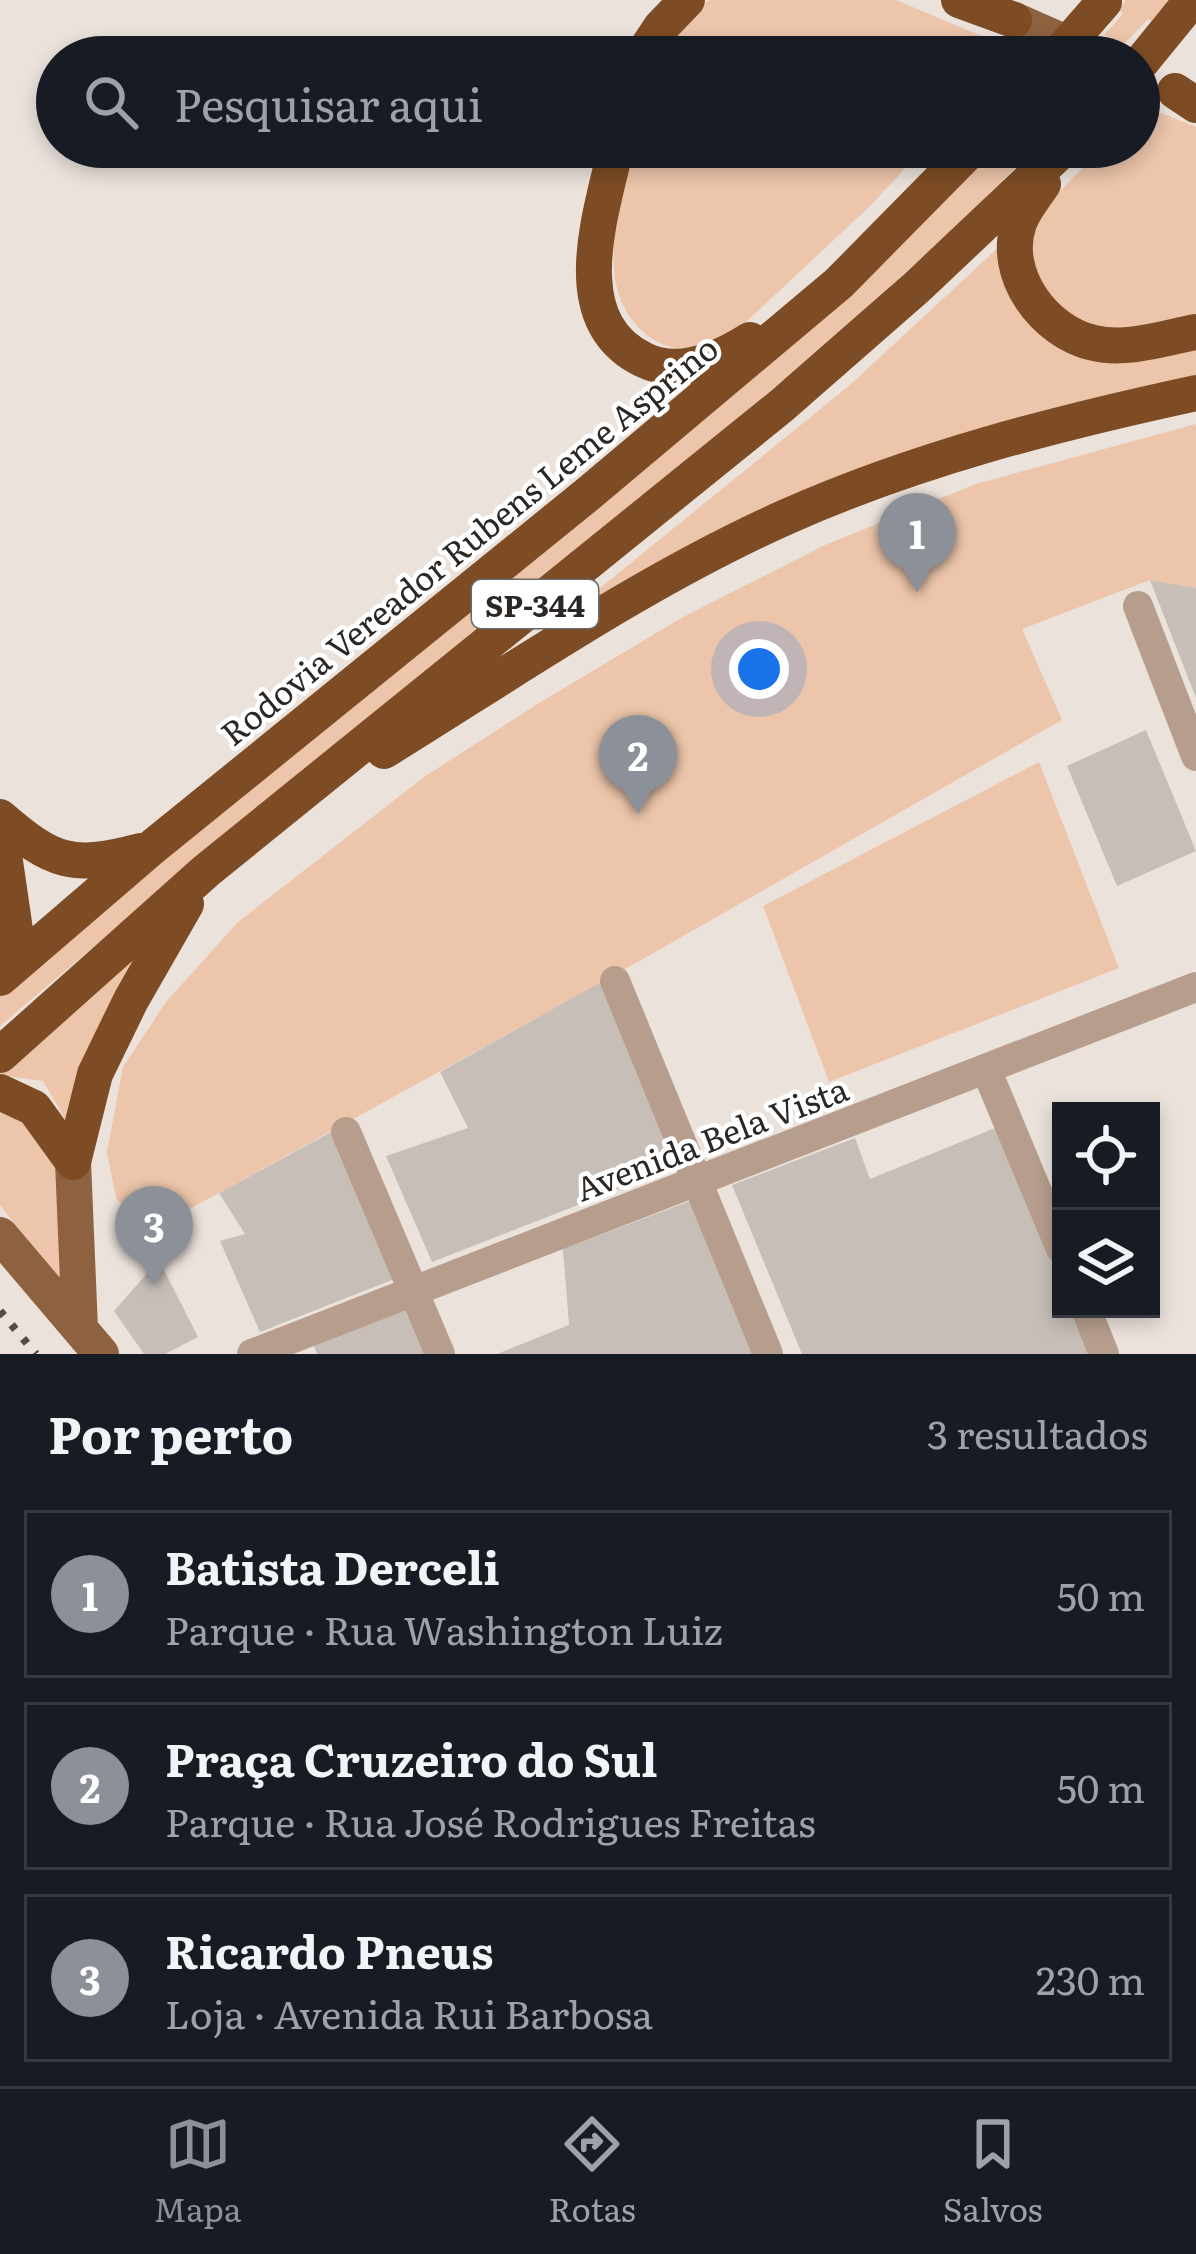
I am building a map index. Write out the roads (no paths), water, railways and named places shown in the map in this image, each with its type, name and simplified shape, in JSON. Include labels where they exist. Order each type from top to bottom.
[{"type":"highway","points":[[656,36],[687,0]]},
{"type":"highway","points":[[959,0],[1014,20]]},
{"type":"highway","points":[[981,0],[1014,20]]},
{"type":"highway","points":[[1160,41],[1192,0]]},
{"type":"highway","points":[[1074,36],[1105,1]]},
{"type":"highway","points":[[611,168],[593,272],[596,303],[608,331],[628,352],[656,366],[690,367],[732,351],[839,283]]},
{"type":"highway","name":"Rodovia Vereador Rubens Leme Asprino","points":[[0,978],[150,849],[588,494],[839,283],[952,168]]},
{"type":"highway","name":"SP-344","points":[[0,1055],[206,871],[782,406],[1044,168]]},
{"type":"highway","points":[[1053,168],[1019,221],[1014,249],[1017,272],[1046,317],[1069,334],[1095,344],[1123,345],[1196,332]]},
{"type":"highway","points":[[258,829],[674,574],[789,516],[995,442],[1196,393]]},
{"type":"highway","points":[[0,817],[37,849],[59,857],[99,862],[150,849]]},
{"type":"highway","points":[[0,827],[15,930],[0,959]]},
{"type":"highway","points":[[73,1162],[95,1074],[141,981],[206,871]]},
{"type":"highway","points":[[0,1092],[34,1108],[73,1162]]},
{"type":"main road","points":[[1014,20],[1050,36]]},
{"type":"main road","points":[[1160,84],[1191,98]]},
{"type":"main road","points":[[73,1162],[90,1341]]},
{"type":"main road","points":[[0,1235],[90,1341]]},
{"type":"street","points":[[1138,606],[1196,756]]},
{"type":"street","points":[[615,981],[768,1354]]},
{"type":"street","name":"Avenida Bela Vista","points":[[252,1354],[1196,987]]},
{"type":"street","points":[[986,1069],[1052,1228]]},
{"type":"street","points":[[346,1132],[440,1354]]},
{"type":"street","points":[[1090,1318],[1104,1354]]},
{"type":"railway","points":[[0,1311],[36,1354]]},
{"type":"place","name":"Batista Derceli","points":[[917,592]]},
{"type":"place","name":"Praça Cruzeiro do Sul","points":[[638,814]]},
{"type":"place","name":"Ricardo Pneus","points":[[154,1285]]}]
